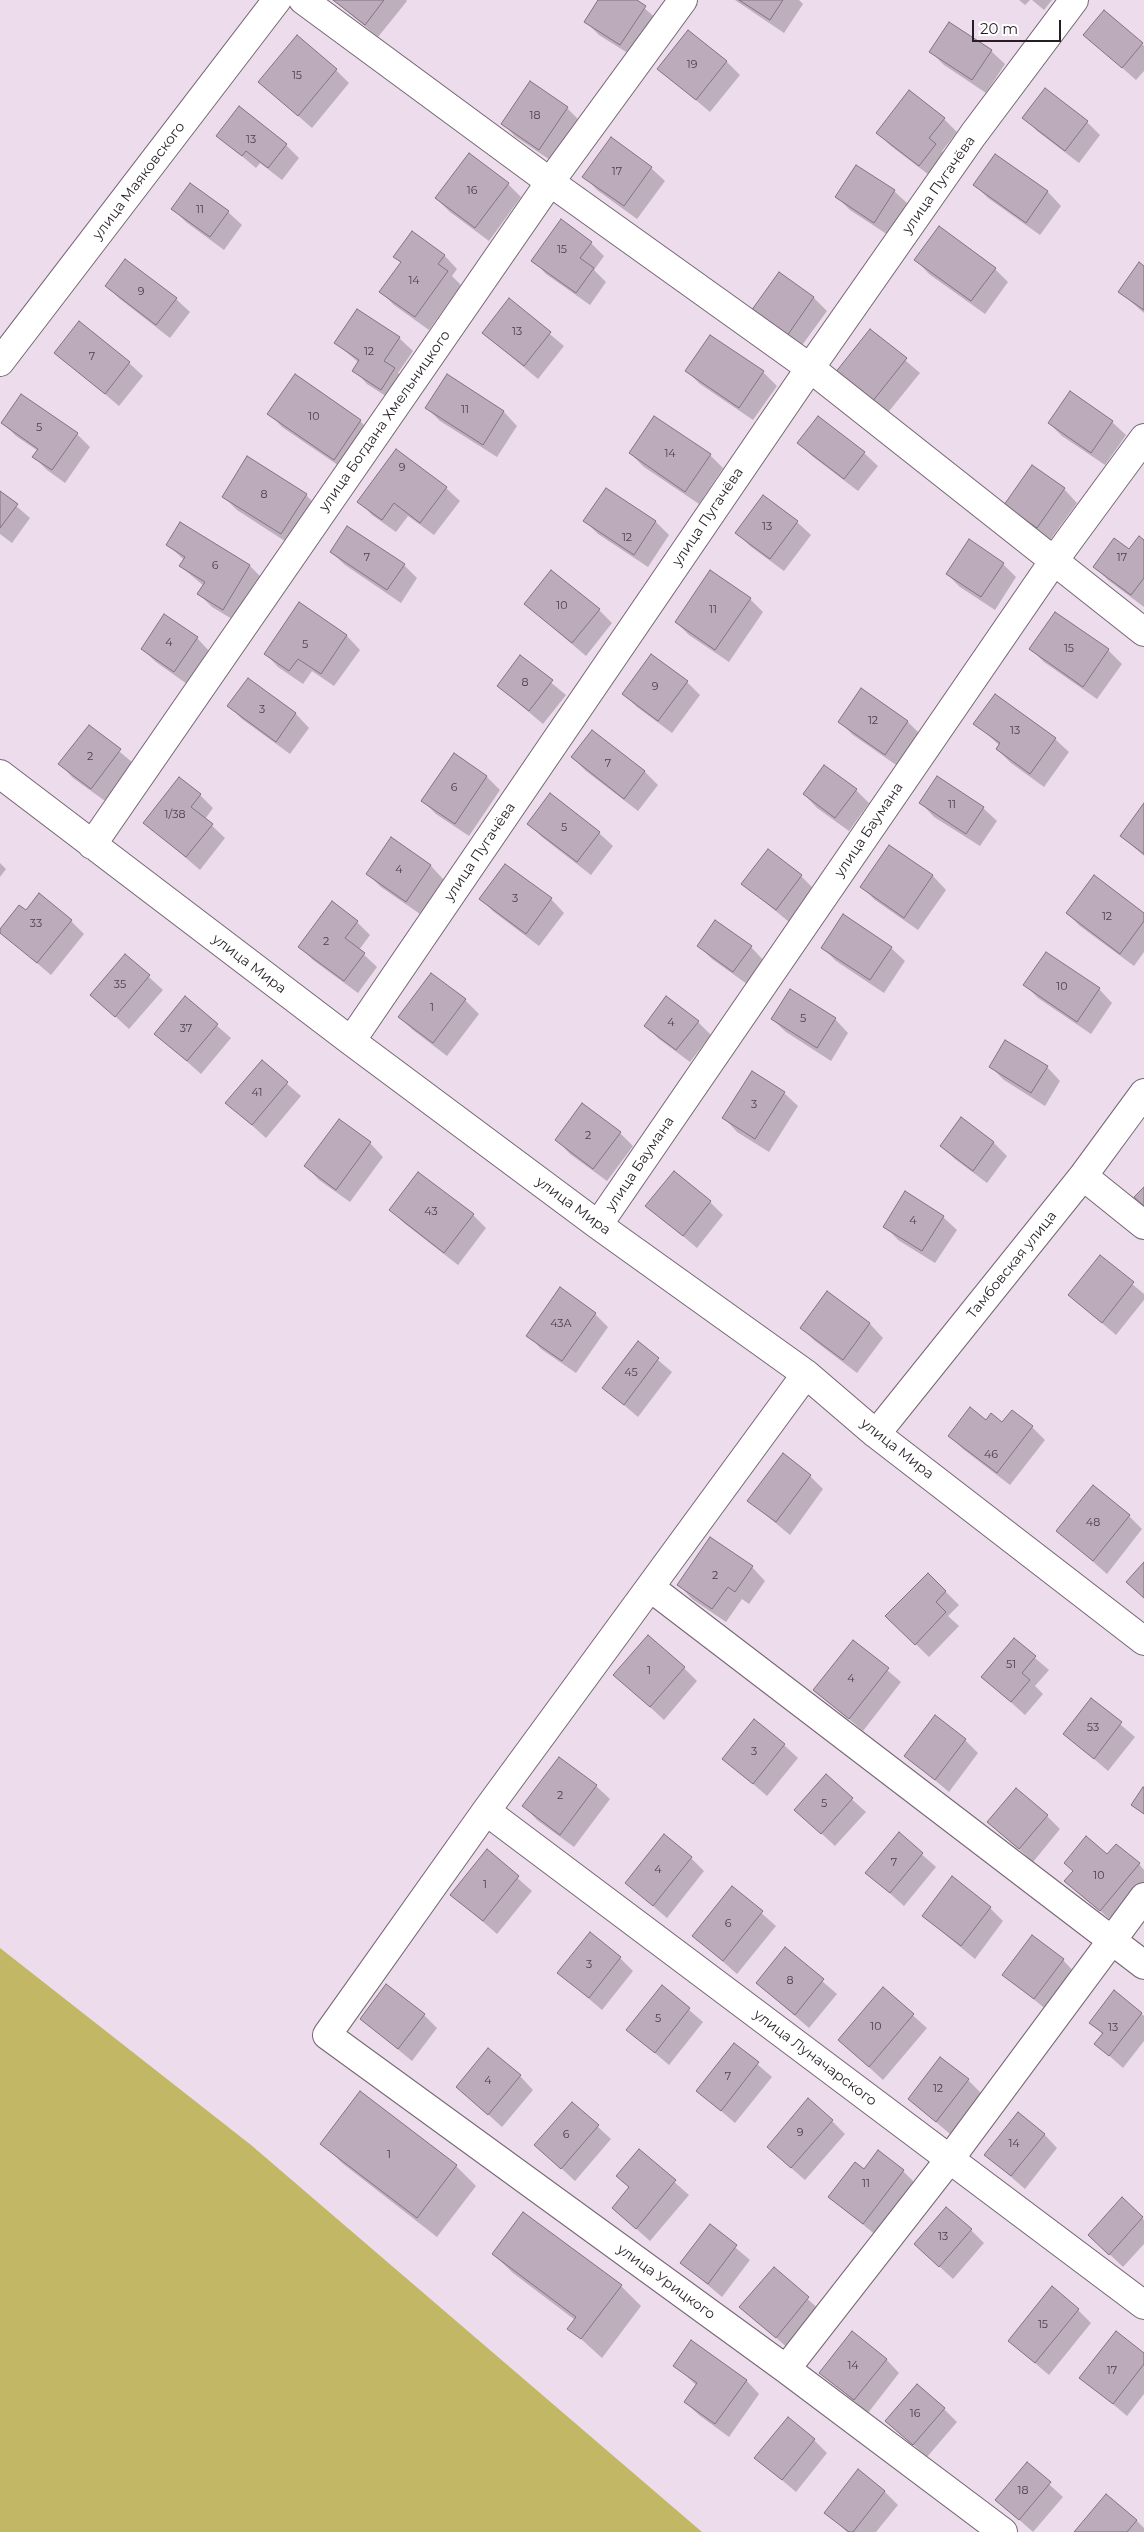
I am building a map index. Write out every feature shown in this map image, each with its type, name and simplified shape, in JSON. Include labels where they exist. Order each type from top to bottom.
[{"type":"street","name":"улица Маяковского","points":[[0,362],[277,0]]},
{"type":"street","points":[[303,0],[550,182],[810,368],[1053,562],[1144,632]]},
{"type":"street","name":"улица Богдана Хмельницкого","points":[[92,846],[550,182],[683,0]]},
{"type":"street","name":"улица Пугачёва","points":[[351,1041],[810,368],[973,136],[1074,0]]},
{"type":"street","name":"улица Баумана","points":[[598,1224],[1053,562],[1144,438]]},
{"type":"street","name":"улица Мира","points":[[0,774],[92,846],[351,1041],[598,1224],[806,1374],[876,1434],[1144,1641]]},
{"type":"street","name":"Тамбовская улица","points":[[876,1434],[1083,1176],[1144,1093]]},
{"type":"street","points":[[1083,1176],[1144,1225]]},
{"type":"street","points":[[486,1811],[806,1374]]},
{"type":"street","points":[[651,1588],[1144,1965]]},
{"type":"street","name":"улица Урицкого","points":[[486,1811],[328,2035],[786,2369],[1003,2532]]},
{"type":"street","name":"улица Луначарского","points":[[486,1811],[1144,2305]]},
{"type":"street","points":[[786,2369],[949,2160],[1144,1897]]},
{"type":"shaded area","points":[[0,1948],[251,2145],[702,2532],[0,2532]]},
{"type":"building","points":[[333,0],[384,0],[365,25]]},
{"type":"building","points":[[598,0],[637,0],[646,6],[620,45],[584,22]]},
{"type":"building","points":[[739,0],[783,0],[770,20]]},
{"type":"building","points":[[1104,10],[1143,43],[1122,68],[1083,35]]},
{"type":"building","points":[[949,22],[992,50],[972,80],[929,52]]},
{"type":"building","points":[[688,30],[727,61],[696,100],[657,69]]},
{"type":"building","points":[[297,35],[337,69],[298,116],[258,82]]},
{"type":"building","points":[[530,81],[568,107],[539,150],[501,124]]},
{"type":"building","points":[[1045,88],[1088,121],[1065,151],[1022,118]]},
{"type":"building","points":[[909,90],[945,118],[929,138],[936,144],[919,166],[876,133]]},
{"type":"building","points":[[239,106],[287,144],[268,168],[246,151],[242,156],[216,136]]},
{"type":"building","points":[[611,137],[652,167],[624,206],[582,177]]},
{"type":"building","points":[[469,153],[509,183],[475,228],[435,198]]},
{"type":"building","points":[[995,154],[1048,191],[1026,223],[973,185]]},
{"type":"building","points":[[856,165],[895,190],[874,223],[835,197]]},
{"type":"building","points":[[190,183],[229,211],[210,237],[171,209]]},
{"type":"building","points":[[561,219],[592,242],[580,258],[594,268],[576,293],[531,261]]},
{"type":"building","points":[[939,226],[996,268],[971,301],[914,260]]},
{"type":"building","points":[[412,231],[445,255],[438,264],[448,271],[415,317],[379,292],[401,262],[393,257]]},
{"type":"building","points":[[125,259],[177,298],[156,325],[105,286]]},
{"type":"building","points":[[1139,262],[1144,266],[1144,310],[1118,292]]},
{"type":"building","points":[[779,272],[814,297],[787,336],[751,311]]},
{"type":"building","points":[[509,298],[551,332],[524,366],[482,333]]},
{"type":"building","points":[[357,309],[400,337],[384,361],[395,368],[381,390],[352,371],[359,360],[334,343]]},
{"type":"building","points":[[79,321],[130,362],[105,394],[54,353]]},
{"type":"building","points":[[870,329],[907,358],[872,402],[835,373]]},
{"type":"building","points":[[710,335],[764,371],[739,408],[685,371]]},
{"type":"building","points":[[295,374],[361,420],[334,460],[267,414]]},
{"type":"building","points":[[447,374],[504,411],[483,445],[425,408]]},
{"type":"building","points":[[1070,391],[1113,421],[1091,453],[1048,423]]},
{"type":"building","points":[[21,394],[78,433],[52,470],[32,457],[38,449],[1,423]]},
{"type":"building","points":[[654,416],[711,454],[685,492],[629,453]]},
{"type":"building","points":[[818,416],[865,452],[844,479],[797,443]]},
{"type":"building","points":[[396,449],[447,487],[420,523],[394,503],[382,520],[357,502]]},
{"type":"building","points":[[247,456],[307,494],[281,534],[222,497]]},
{"type":"building","points":[[1032,465],[1065,488],[1037,528],[1004,505]]},
{"type":"building","points":[[606,488],[656,521],[634,555],[583,521]]},
{"type":"building","points":[[0,491],[18,504],[0,528]]},
{"type":"building","points":[[763,495],[798,521],[770,559],[735,533]]},
{"type":"building","points":[[180,522],[250,565],[223,610],[197,594],[205,582],[179,566],[185,557],[166,545]]},
{"type":"building","points":[[347,526],[405,564],[387,590],[330,552]]},
{"type":"building","points":[[1139,536],[1144,540],[1144,578],[1131,595],[1093,567],[1114,538],[1129,549]]},
{"type":"building","points":[[969,539],[1004,563],[981,597],[946,574]]},
{"type":"building","points":[[551,570],[600,609],[572,643],[524,604]]},
{"type":"building","points":[[710,570],[751,598],[715,650],[675,622]]},
{"type":"building","points":[[299,602],[347,635],[321,674],[298,659],[289,671],[264,654]]},
{"type":"building","points":[[1055,612],[1109,649],[1083,687],[1029,649]]},
{"type":"building","points":[[164,614],[198,637],[174,672],[141,649]]},
{"type":"building","points":[[651,654],[688,681],[658,721],[622,694]]},
{"type":"building","points":[[520,655],[553,680],[529,711],[497,686]]},
{"type":"building","points":[[248,678],[296,713],[276,742],[227,706]]},
{"type":"building","points":[[861,688],[908,721],[885,755],[838,722]]},
{"type":"building","points":[[995,694],[1056,738],[1030,774],[996,749],[1000,743],[973,724]]},
{"type":"building","points":[[89,725],[121,749],[91,789],[58,764]]},
{"type":"building","points":[[592,730],[645,771],[624,799],[571,757]]},
{"type":"building","points":[[454,753],[487,776],[455,824],[421,801]]},
{"type":"building","points":[[824,765],[857,789],[835,818],[803,794]]},
{"type":"building","points":[[937,776],[984,807],[966,834],[919,803]]},
{"type":"building","points":[[179,777],[201,794],[191,807],[213,824],[186,857],[143,823]]},
{"type":"building","points":[[550,793],[600,832],[577,862],[527,824]]},
{"type":"building","points":[[1144,803],[1144,854],[1120,836]]},
{"type":"building","points":[[391,837],[431,865],[406,902],[366,874]]},
{"type":"building","points":[[889,845],[933,875],[904,918],[860,887]]},
{"type":"building","points":[[768,849],[802,875],[776,910],[741,884]]},
{"type":"building","points":[[505,864],[552,898],[526,934],[479,899]]},
{"type":"building","points":[[1094,875],[1144,913],[1144,921],[1120,954],[1066,913]]},
{"type":"building","points":[[39,893],[72,920],[37,963],[0,933],[0,929],[19,905],[26,910]]},
{"type":"building","points":[[332,901],[358,921],[345,938],[365,953],[344,981],[298,947]]},
{"type":"building","points":[[843,914],[892,947],[870,980],[821,948]]},
{"type":"building","points":[[715,920],[752,946],[733,972],[697,946]]},
{"type":"building","points":[[1046,952],[1100,988],[1077,1022],[1023,985]]},
{"type":"building","points":[[125,954],[150,975],[115,1017],[90,995]]},
{"type":"building","points":[[431,973],[466,999],[433,1043],[398,1017]]},
{"type":"building","points":[[790,989],[836,1018],[817,1048],[771,1019]]},
{"type":"building","points":[[185,996],[218,1024],[187,1061],[154,1034]]},
{"type":"building","points":[[666,996],[699,1021],[676,1050],[644,1026]]},
{"type":"building","points":[[1005,1040],[1048,1066],[1031,1093],[989,1067]]},
{"type":"building","points":[[262,1060],[288,1082],[252,1125],[225,1103]]},
{"type":"building","points":[[752,1071],[785,1092],[755,1139],[722,1118]]},
{"type":"building","points":[[582,1103],[621,1132],[593,1169],[555,1140]]},
{"type":"building","points":[[961,1117],[994,1142],[973,1171],[940,1146]]},
{"type":"building","points":[[339,1119],[371,1142],[336,1190],[304,1166]]},
{"type":"building","points":[[674,1171],[711,1201],[683,1236],[645,1206]]},
{"type":"building","points":[[418,1172],[474,1214],[444,1253],[389,1210]]},
{"type":"building","points":[[1144,1187],[1144,1206],[1134,1197]]},
{"type":"building","points":[[905,1191],[944,1216],[922,1251],[883,1227]]},
{"type":"building","points":[[1100,1255],[1134,1282],[1102,1323],[1068,1295]]},
{"type":"building","points":[[560,1287],[596,1313],[562,1361],[526,1336]]},
{"type":"building","points":[[827,1291],[870,1323],[843,1360],[800,1328]]},
{"type":"building","points":[[638,1341],[659,1358],[624,1405],[602,1388]]},
{"type":"building","points":[[970,1407],[986,1420],[991,1413],[1002,1422],[1012,1410],[1033,1426],[997,1473],[948,1436]]},
{"type":"building","points":[[783,1453],[811,1475],[776,1522],[747,1501]]},
{"type":"building","points":[[1093,1485],[1130,1515],[1093,1561],[1056,1531]]},
{"type":"building","points":[[710,1537],[753,1566],[735,1592],[728,1587],[712,1609],[677,1585]]},
{"type":"building","points":[[1144,1562],[1144,1598],[1126,1582]]},
{"type":"building","points":[[928,1573],[946,1591],[936,1602],[946,1612],[915,1645],[885,1616]]},
{"type":"building","points":[[648,1635],[685,1667],[650,1707],[613,1675]]},
{"type":"building","points":[[1014,1638],[1036,1656],[1022,1673],[1030,1680],[1011,1702],[981,1677]]},
{"type":"building","points":[[853,1640],[889,1668],[849,1719],[813,1690]]},
{"type":"building","points":[[1091,1698],[1122,1722],[1094,1759],[1063,1734]]},
{"type":"building","points":[[935,1715],[966,1739],[935,1780],[904,1756]]},
{"type":"building","points":[[754,1719],[785,1744],[753,1784],[722,1759]]},
{"type":"building","points":[[559,1757],[597,1785],[560,1835],[522,1806]]},
{"type":"building","points":[[826,1774],[853,1798],[821,1834],[794,1810]]},
{"type":"building","points":[[1016,1788],[1048,1815],[1019,1849],[987,1822]]},
{"type":"building","points":[[1144,1788],[1144,1814],[1131,1805]]},
{"type":"building","points":[[899,1832],[923,1853],[890,1893],[865,1873]]},
{"type":"building","points":[[664,1834],[692,1857],[653,1906],[625,1883]]},
{"type":"building","points":[[1086,1836],[1107,1854],[1116,1844],[1140,1863],[1100,1911],[1064,1881],[1073,1871],[1064,1863]]},
{"type":"building","points":[[487,1849],[519,1876],[483,1921],[450,1895]]},
{"type":"building","points":[[952,1876],[991,1907],[961,1946],[922,1916]]},
{"type":"building","points":[[732,1886],[763,1911],[723,1961],[692,1936]]},
{"type":"building","points":[[590,1932],[621,1957],[589,1998],[557,1973]]},
{"type":"building","points":[[1032,1935],[1064,1959],[1034,1999],[1002,1975]]},
{"type":"building","points":[[785,1947],[824,1979],[795,2015],[756,1983]]},
{"type":"building","points":[[386,1984],[425,2014],[398,2049],[360,2019]]},
{"type":"building","points":[[662,1985],[690,2008],[655,2053],[626,2030]]},
{"type":"building","points":[[883,1987],[914,2014],[869,2067],[838,2040]]},
{"type":"building","points":[[1114,1990],[1142,2013],[1109,2056],[1094,2044],[1103,2033],[1089,2023]]},
{"type":"building","points":[[734,2043],[759,2062],[721,2111],[696,2091]]},
{"type":"building","points":[[488,2048],[521,2075],[488,2115],[456,2087]]},
{"type":"building","points":[[940,2057],[969,2079],[936,2122],[908,2099]]},
{"type":"building","points":[[360,2091],[457,2165],[417,2218],[320,2144]]},
{"type":"building","points":[[808,2098],[833,2120],[791,2168],[767,2147]]},
{"type":"building","points":[[572,2102],[599,2125],[561,2169],[534,2145]]},
{"type":"building","points":[[1018,2112],[1045,2134],[1011,2176],[984,2155]]},
{"type":"building","points":[[639,2149],[676,2180],[636,2229],[612,2208],[629,2187],[616,2176]]},
{"type":"building","points":[[878,2150],[904,2170],[863,2224],[828,2197],[855,2162],[864,2169]]},
{"type":"building","points":[[1122,2197],[1143,2217],[1109,2255],[1088,2235]]},
{"type":"building","points":[[946,2207],[972,2229],[939,2267],[914,2244]]},
{"type":"building","points":[[523,2212],[622,2285],[581,2339],[567,2329],[576,2317],[492,2254]]},
{"type":"building","points":[[710,2224],[737,2245],[708,2284],[680,2263]]},
{"type":"building","points":[[774,2267],[809,2297],[776,2338],[739,2307]]},
{"type":"building","points":[[1052,2286],[1079,2309],[1035,2363],[1008,2341]]},
{"type":"building","points":[[852,2331],[887,2359],[854,2400],[819,2373]]},
{"type":"building","points":[[1116,2331],[1144,2353],[1144,2364],[1113,2404],[1079,2378]]},
{"type":"building","points":[[691,2340],[747,2380],[715,2424],[684,2402],[697,2383],[673,2366]]},
{"type":"building","points":[[917,2384],[945,2408],[913,2445],[885,2421]]},
{"type":"building","points":[[788,2417],[815,2439],[782,2480],[754,2458]]},
{"type":"building","points":[[1027,2462],[1051,2482],[1019,2520],[995,2500]]},
{"type":"building","points":[[858,2469],[885,2491],[853,2532],[849,2532],[824,2513]]},
{"type":"building","points":[[1106,2494],[1137,2520],[1127,2532],[1074,2532]]}]
